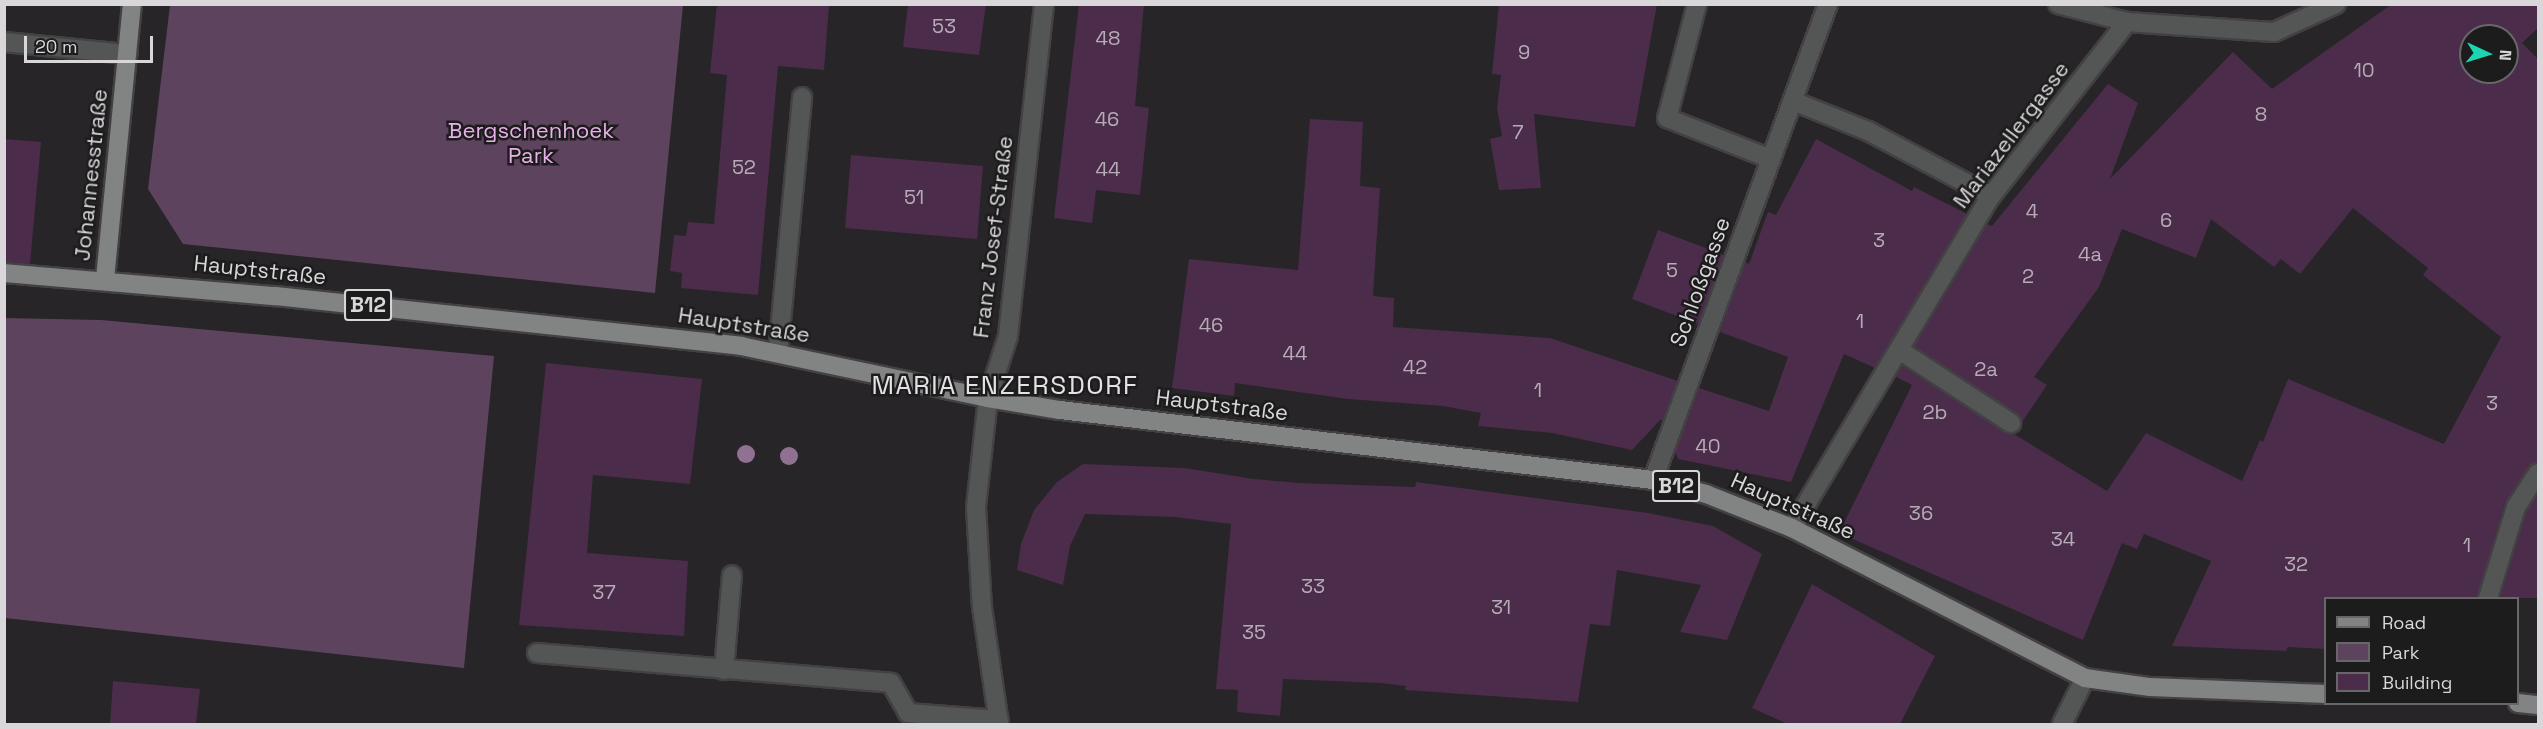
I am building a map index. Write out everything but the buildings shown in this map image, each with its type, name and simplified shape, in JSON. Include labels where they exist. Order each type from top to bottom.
[{"type":"main road","name":"Johannesstraße","points":[[105,279],[132,4]]},
{"type":"main road","name":"Hauptstraße","points":[[4,273],[105,279],[741,346],[988,398],[1071,411],[1653,480],[1706,494],[1792,528],[2085,678],[2150,687],[2324,694]]},
{"type":"main road","points":[[2519,703],[2538,705]]},
{"type":"street","name":"Franz Josef-Straße","points":[[999,722],[982,608],[976,507],[988,398],[1008,336],[1044,4]]},
{"type":"street","points":[[1697,4],[1667,118],[1771,159]]},
{"type":"street","name":"Schloßgasse","points":[[1653,480],[1828,4]]},
{"type":"street","points":[[2058,4],[2127,22],[2274,32],[2336,4]]},
{"type":"street","name":"Mariazellergasse","points":[[1792,528],[1991,196],[2127,22]]},
{"type":"street","points":[[4,42],[127,54]]},
{"type":"street","points":[[778,353],[802,97]]},
{"type":"street","points":[[1793,101],[1868,131],[1991,196]]},
{"type":"street","points":[[1899,350],[2011,423]]},
{"type":"street","points":[[2488,597],[2516,507],[2538,473]]},
{"type":"street","points":[[724,670],[732,575]]},
{"type":"street","points":[[537,653],[891,683],[908,712],[999,722]]},
{"type":"street","points":[[2062,724],[2085,678]]},
{"type":"green space","name":"Bergschenhoek Park","points":[[170,5],[683,5],[655,293],[183,244],[148,189]]},
{"type":"green space","points":[[5,318],[101,320],[494,356],[464,668],[5,618]]},
{"type":"district","name":"MARIA ENZERSDORF","points":[[1005,386]]}]
